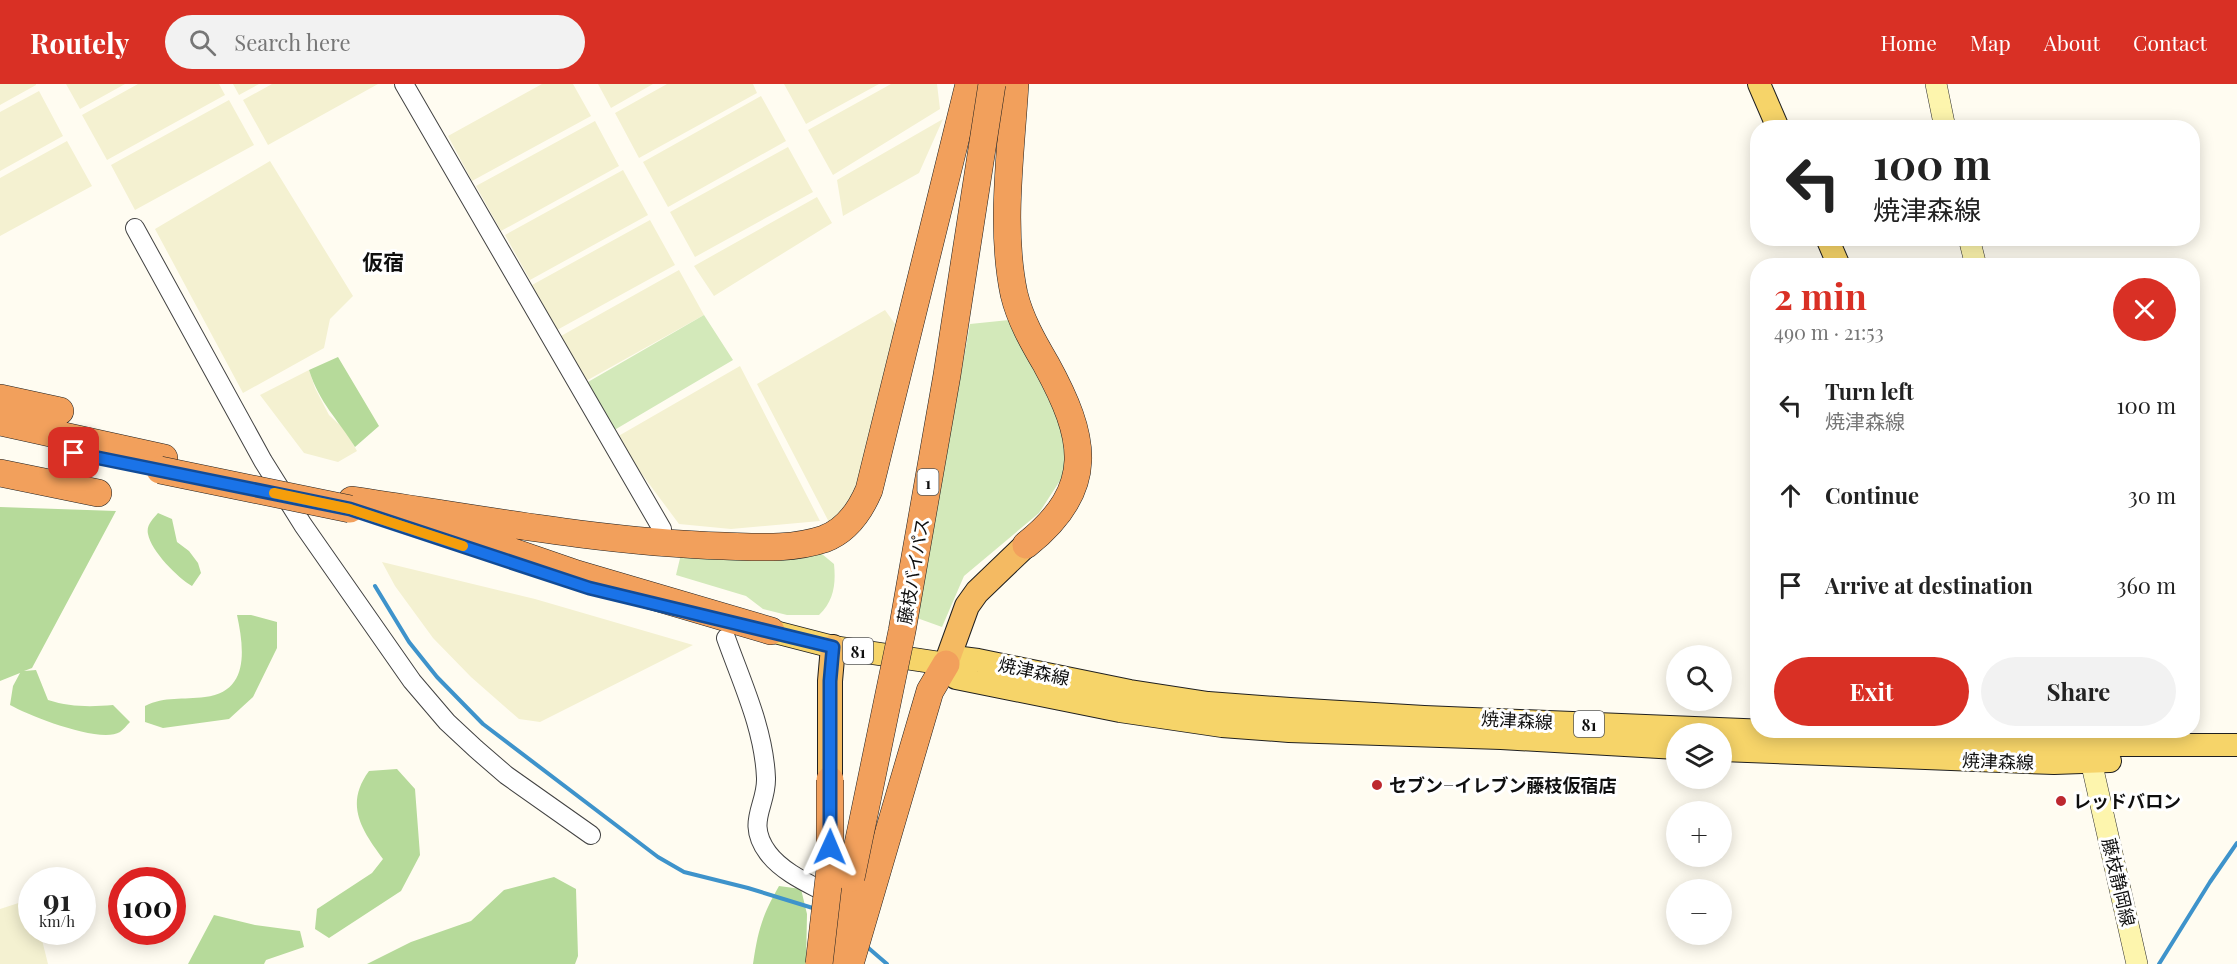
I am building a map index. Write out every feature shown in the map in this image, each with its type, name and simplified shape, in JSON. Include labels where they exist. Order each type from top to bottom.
[{"type":"highway","points":[[351,505],[625,539],[699,545],[780,547],[826,538],[843,527],[856,514],[869,490],[969,84]]},
{"type":"highway","name":"藤枝バイパス","points":[[834,964],[841,887],[887,632],[978,84]]},
{"type":"highway","name":"藤枝バイパス","points":[[841,887],[903,631],[947,375],[993,84]]},
{"type":"highway","points":[[850,964],[930,691],[946,664],[967,606],[977,591],[1026,544],[1047,528],[1066,502],[1076,477],[1079,456],[1077,438],[1068,409],[1026,329],[1014,294],[1007,225],[1015,84]]},
{"type":"highway","points":[[0,398],[60,411]]},
{"type":"highway","points":[[0,422],[162,464],[351,505],[442,528],[577,574],[771,631]]},
{"type":"highway","points":[[0,437],[162,464]]},
{"type":"highway","points":[[0,473],[98,493]]},
{"type":"highway","points":[[351,505],[589,588],[639,602],[771,631]]},
{"type":"highway","points":[[819,964],[830,869],[830,681],[833,647]]},
{"type":"main road","points":[[1759,84],[1775,120]]},
{"type":"main road","points":[[1936,84],[1943,120]]},
{"type":"main road","name":"焼津森線","points":[[771,631],[833,647],[946,664],[962,658],[1130,691],[1208,703],[1290,709],[1750,730]]},
{"type":"main road","name":"焼津森線","points":[[946,664],[956,678],[1120,711],[1222,726],[1666,747]]},
{"type":"main road","name":"焼津森線","points":[[1925,738],[2237,756]]},
{"type":"main road","name":"焼津森線","points":[[1732,750],[2043,763],[2088,746],[2237,745]]},
{"type":"main road","name":"藤枝静岡線","points":[[2088,746],[2137,964]]},
{"type":"street","points":[[404,84],[662,529]]},
{"type":"street","points":[[940,171],[960,84]]},
{"type":"street","points":[[135,228],[263,461],[303,525],[412,681],[447,722],[476,749],[506,774],[591,834]]},
{"type":"street","points":[[726,638],[750,702],[759,736],[766,780],[757,818],[759,836],[768,853],[786,870],[841,887]]},
{"type":"shaded area","points":[[0,84],[36,84],[36,85],[0,105]]},
{"type":"shaded area","points":[[66,84],[125,84],[80,109]]},
{"type":"shaded area","points":[[138,84],[219,84],[225,95],[107,160],[82,115]]},
{"type":"shaded area","points":[[233,84],[259,84],[239,95]]},
{"type":"shaded area","points":[[272,84],[378,84],[268,145],[243,100]]},
{"type":"shaded area","points":[[542,84],[573,84],[591,116],[472,181],[448,136]]},
{"type":"shaded area","points":[[598,84],[653,84],[611,108]]},
{"type":"shaded area","points":[[667,84],[753,84],[757,93],[639,158],[615,113]]},
{"type":"shaded area","points":[[784,84],[879,84],[806,124]]},
{"type":"shaded area","points":[[891,84],[937,84],[940,109],[833,175],[808,130]]},
{"type":"shaded area","points":[[39,91],[63,136],[0,171],[0,112]]},
{"type":"shaded area","points":[[761,96],[786,141],[668,207],[643,162]]},
{"type":"shaded area","points":[[229,100],[254,145],[135,210],[111,165]]},
{"type":"shaded area","points":[[943,119],[919,173],[843,216],[837,180]]},
{"type":"shaded area","points":[[595,121],[619,166],[501,231],[476,186]]},
{"type":"shaded area","points":[[67,141],[92,186],[0,236],[0,178]]},
{"type":"shaded area","points":[[788,147],[813,192],[695,257],[670,212]]},
{"type":"shaded area","points":[[270,161],[353,296],[330,319],[324,348],[243,393],[155,229]]},
{"type":"shaded area","points":[[623,170],[648,215],[530,280],[505,235]]},
{"type":"shaded area","points":[[817,197],[832,223],[714,296],[694,266]]},
{"type":"shaded area","points":[[650,220],[675,265],[557,330],[532,285]]},
{"type":"shaded area","points":[[679,270],[704,315],[586,381],[561,336]]},
{"type":"shaded area","points":[[885,310],[898,328],[855,497],[830,524],[757,384]]},
{"type":"shaded area","points":[[740,366],[820,521],[731,529],[679,524],[615,438]]},
{"type":"shaded area","points":[[309,370],[315,388],[329,415],[345,430],[357,451],[338,462],[304,453],[260,395]]},
{"type":"shaded area","points":[[382,562],[535,599],[693,645],[540,722],[519,719],[471,677],[433,638],[395,586]]},
{"type":"shaded area","points":[[18,903],[18,945],[43,945],[48,964],[0,964],[0,909]]},
{"type":"green space","points":[[704,315],[733,360],[611,432],[581,386]]},
{"type":"green space","points":[[1009,320],[1052,399],[1070,443],[1063,476],[1039,513],[964,576],[942,627],[917,618],[970,324]]},
{"type":"green space","points":[[338,357],[379,426],[355,447],[324,402],[309,370]]},
{"type":"green space","points":[[0,507],[116,511],[32,668],[24,671],[36,670],[48,700],[80,706],[113,705],[130,722],[120,732],[110,735],[82,732],[48,722],[10,705],[13,686],[20,673],[0,681]]},
{"type":"green space","points":[[158,513],[172,519],[177,542],[189,551],[198,563],[201,573],[192,586],[166,563],[150,541],[148,528]]},
{"type":"green space","points":[[682,550],[822,554],[834,564],[833,592],[828,604],[819,615],[787,615],[763,609],[746,596],[676,575]]},
{"type":"green space","points":[[237,615],[251,615],[277,622],[277,648],[253,697],[229,719],[163,728],[145,722],[145,706],[152,703],[205,697],[220,693],[230,687],[237,678],[242,654]]},
{"type":"green space","points":[[397,769],[415,789],[420,855],[401,891],[329,938],[315,929],[317,909],[372,873],[383,859],[368,838],[359,817],[357,806],[362,783],[369,771]]},
{"type":"green space","points":[[554,877],[576,889],[578,956],[575,964],[367,964],[411,942],[471,921],[504,890]]},
{"type":"green space","points":[[779,886],[801,889],[807,914],[806,964],[753,964],[768,906]]},
{"type":"green space","points":[[214,915],[255,925],[300,931],[304,947],[266,960],[264,964],[188,964]]},
{"type":"waterway","points":[[375,586],[409,642],[437,677],[483,724],[658,857],[684,872],[748,888],[816,909]]},
{"type":"waterway","points":[[2159,964],[2237,843]]},
{"type":"waterway","points":[[865,945],[887,964]]},
{"type":"slow traffic","points":[[274,493],[350,509],[463,546]]},
{"type":"place","name":"セブン−イレブン藤枝仮宿店","points":[[1377,785]]},
{"type":"place","name":"レッドバロン","points":[[2061,801]]},
{"type":"district","name":"仮宿","points":[[383,261]]},
{"type":"route","points":[[74,453],[350,509],[589,588],[639,602],[833,647],[830,681],[830,847]]}]
